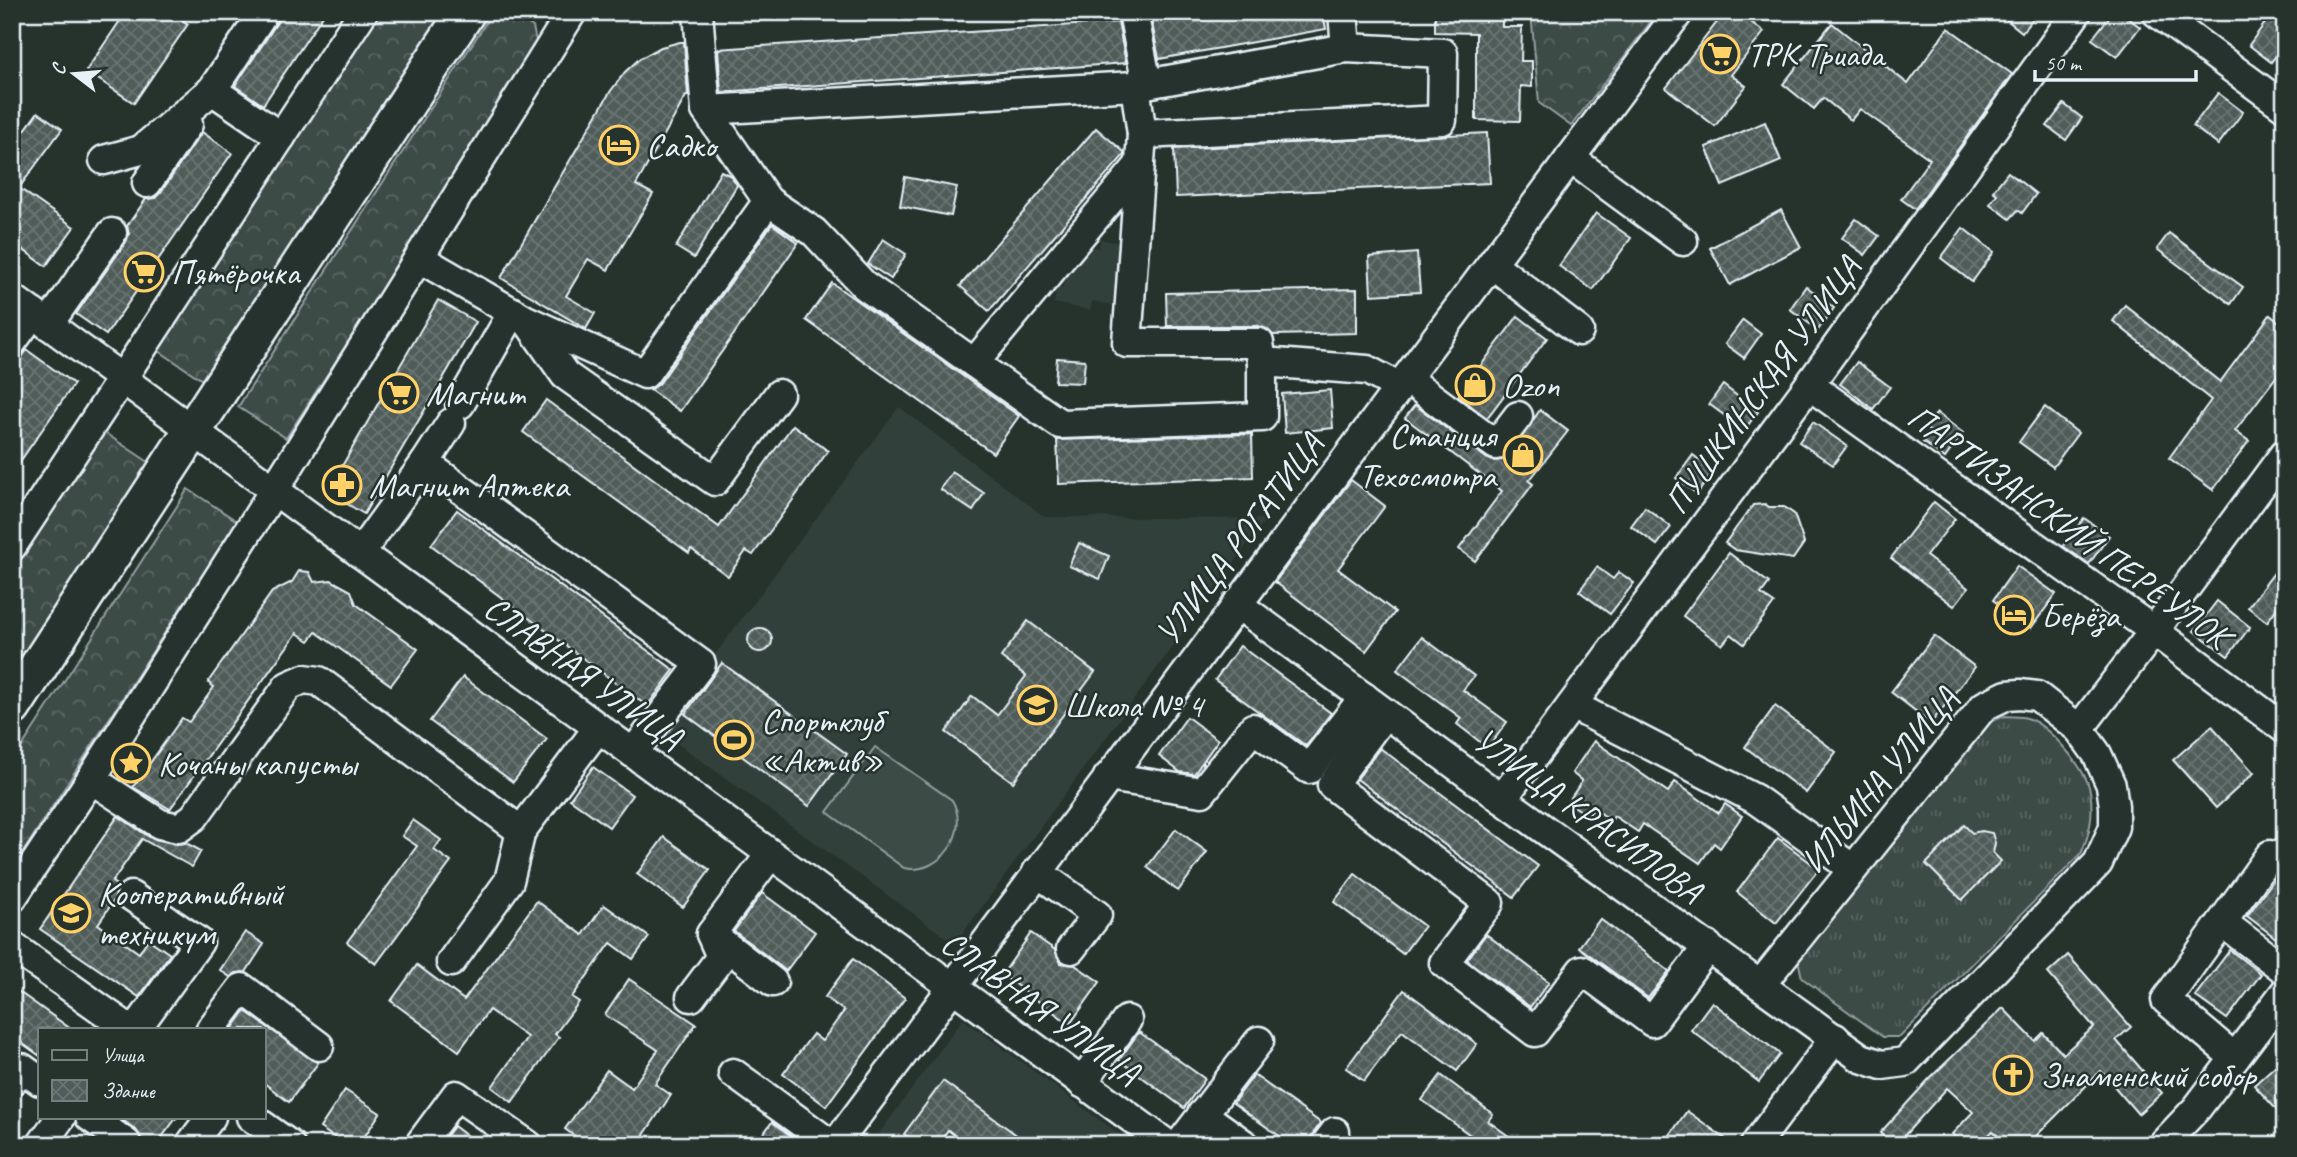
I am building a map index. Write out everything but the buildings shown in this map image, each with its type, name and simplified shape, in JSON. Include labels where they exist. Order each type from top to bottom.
[{"type":"main road","points":[[12,707],[466,12]]},
{"type":"street","points":[[147,183],[264,12]]},
{"type":"street","points":[[12,546],[20,516],[122,379],[363,12]]},
{"type":"street","points":[[12,898],[91,779],[274,490],[572,12]]},
{"type":"street","points":[[698,12],[706,110],[768,201],[814,232],[863,285],[1060,424],[1262,416],[1262,362],[1259,343],[1127,343],[1142,134],[1141,85],[1133,12]]},
{"type":"street","points":[[1343,12],[1346,48]]},
{"type":"street","name":"УЛИЦА РОГАТИЦА","points":[[833,1145],[1679,12]]},
{"type":"street","name":"ПУШКИНСКАЯ УЛИЦА","points":[[1502,799],[1809,385],[2077,12]]},
{"type":"street","points":[[2155,12],[2285,107]]},
{"type":"street","points":[[706,110],[1141,85],[1346,48],[1443,53],[1442,120],[1142,134]]},
{"type":"street","points":[[212,90],[281,137]]},
{"type":"street","points":[[104,160],[141,150],[212,90]]},
{"type":"street","points":[[1570,158],[1683,241]]},
{"type":"street","points":[[974,363],[1139,164]]},
{"type":"street","points":[[419,258],[520,316],[645,374],[768,201]]},
{"type":"street","points":[[12,342],[31,312],[112,233]]},
{"type":"street","points":[[1492,264],[1578,331]]},
{"type":"street","name":"СЛАВНАЯ УЛИЦА","points":[[31,312],[1168,1145]]},
{"type":"street","points":[[520,316],[565,375],[715,481],[779,394]]},
{"type":"street","points":[[360,553],[425,463],[520,316]]},
{"type":"street","points":[[1262,362],[1367,370],[1402,383],[1496,445],[1518,416]]},
{"type":"street","name":"ПАРТИЗАНСКИЙ ПЕРЕУЛОК","points":[[1809,385],[2154,631],[2285,729]]},
{"type":"street","points":[[2079,729],[2285,453]]},
{"type":"street","points":[[425,463],[701,664],[633,753]]},
{"type":"street","name":"УЛИЦА КРАСИЛОВА","points":[[1237,604],[1861,1058],[1882,1065],[1905,1062]]},
{"type":"street","points":[[91,779],[160,824],[179,828],[194,817],[288,686],[304,679],[319,681],[521,831]]},
{"type":"street","name":"ИЛЬИНА УЛИЦА","points":[[1761,984],[1984,706],[2007,695],[2036,696],[2079,729],[2098,754],[2111,785],[2114,827],[2098,863],[1905,1062]]},
{"type":"street","points":[[1108,777],[1202,792],[1253,728],[1309,769],[1375,705]]},
{"type":"street","points":[[1375,705],[1332,785],[1489,903],[1444,963],[1535,1032],[1582,970],[1651,1022],[1709,946]]},
{"type":"street","points":[[1572,705],[1755,799],[1853,869]]},
{"type":"street","points":[[450,962],[509,881],[521,831],[598,728]]},
{"type":"street","points":[[711,934],[770,855]]},
{"type":"street","points":[[2235,1058],[2166,1000],[2270,855]]},
{"type":"street","points":[[1037,872],[1097,915],[1071,948]]},
{"type":"street","points":[[131,896],[199,942],[137,1028]]},
{"type":"street","points":[[2222,922],[2285,970]]},
{"type":"street","points":[[711,934],[773,982]]},
{"type":"street","points":[[691,997],[721,957],[711,934]]},
{"type":"street","points":[[12,946],[128,1028]]},
{"type":"street","points":[[212,1028],[242,988],[319,1046]]},
{"type":"street","points":[[2162,1145],[2197,1108],[2285,992]]},
{"type":"street","points":[[1082,1083],[1127,1020]]},
{"type":"street","points":[[1755,1145],[1835,1038]]},
{"type":"street","points":[[1179,1145],[1259,1041]]},
{"type":"street","points":[[12,1081],[22,1068],[38,1080]]},
{"type":"street","points":[[733,1073],[833,1145]]},
{"type":"street","points":[[419,1145],[456,1095],[528,1145]]},
{"type":"street","points":[[1202,1114],[1245,1145]]},
{"type":"street","points":[[41,1145],[60,1118]]},
{"type":"street","points":[[91,1118],[126,1143]]},
{"type":"street","points":[[190,1145],[210,1118]]},
{"type":"street","points":[[252,1118],[290,1145]]},
{"type":"shaded area","points":[[1100,239],[1124,244],[1112,305],[1092,301],[1090,310],[1054,303],[1057,287],[1063,288],[1066,271],[1071,272],[1073,265],[1078,265],[1080,253],[1086,254],[1087,246],[1099,248]]},
{"type":"shaded area","points":[[899,407],[1045,517],[1266,519],[955,944],[659,730]]},
{"type":"shaded area","points":[[963,1019],[1134,1145],[891,1145],[878,1135]]},
{"type":"green space","points":[[378,12],[447,12],[204,381],[156,349]]},
{"type":"green space","points":[[1531,12],[1658,12],[1571,126],[1539,103]]},
{"type":"green space","points":[[512,13],[533,27],[538,50],[286,438],[238,407],[489,18]]},
{"type":"green space","points":[[102,431],[150,463],[12,673],[12,568]]},
{"type":"green space","points":[[188,489],[237,521],[12,869],[12,762]]},
{"type":"green space","points":[[2005,716],[2024,717],[2036,722],[2065,748],[2081,771],[2090,791],[2092,808],[2089,831],[2081,854],[1900,1037],[1883,1037],[1802,978],[1798,960],[1987,723]]},
{"type":"green space","points":[[875,747],[952,800],[957,812],[955,838],[949,849],[929,865],[917,869],[904,868],[827,812]]},
{"type":"place","name":"ТРК Триада","points":[[1720,54]]},
{"type":"place","name":"Садко","points":[[619,145]]},
{"type":"place","name":"Пятёрочка","points":[[144,272]]},
{"type":"place","name":"Ozon","points":[[1475,385]]},
{"type":"place","name":"Магнит","points":[[399,393]]},
{"type":"place","name":"Станция Техосмотра","points":[[1523,455]]},
{"type":"place","name":"Магнит Аптека","points":[[342,485]]},
{"type":"place","name":"Берёза","points":[[2014,615]]},
{"type":"place","name":"Школа № 4","points":[[1037,705]]},
{"type":"place","name":"Спортклуб «Актив»","points":[[734,740]]},
{"type":"place","name":"Кочаны капусты","points":[[131,763]]},
{"type":"place","name":"Кооперативный техникум","points":[[71,913]]},
{"type":"place","name":"Знаменский собор","points":[[2013,1075]]}]
